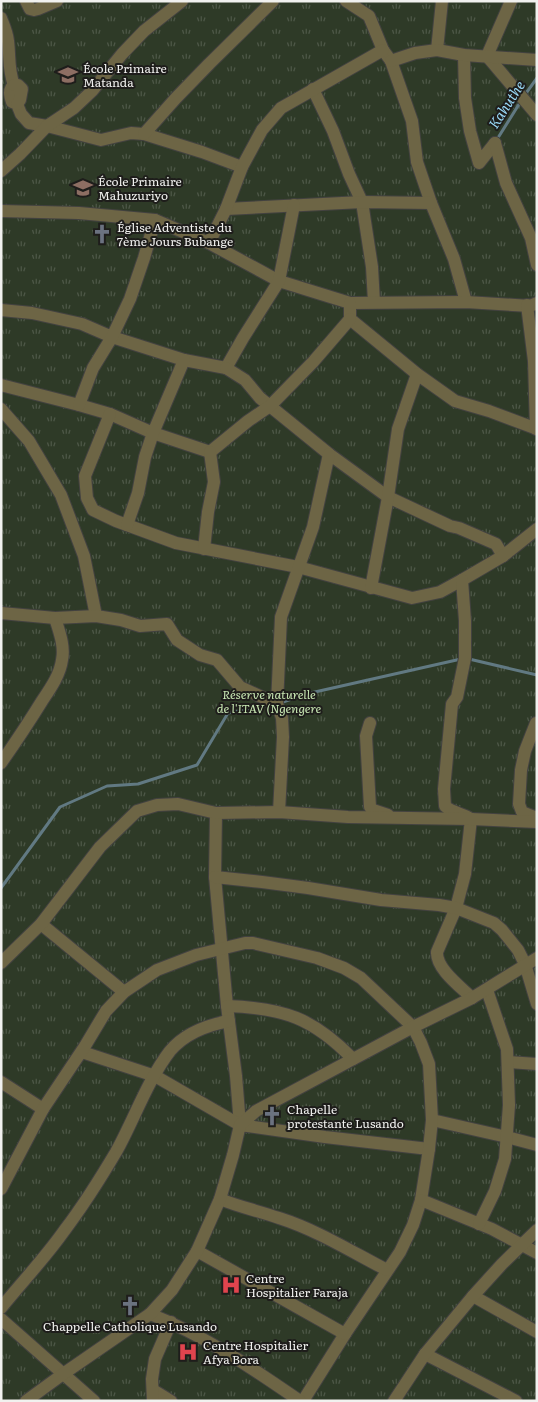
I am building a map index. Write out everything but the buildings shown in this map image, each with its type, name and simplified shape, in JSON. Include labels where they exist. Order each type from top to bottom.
[{"type":"street","points":[[26,1],[30,9],[34,10],[57,1]]},
{"type":"street","points":[[1,171],[48,126],[74,108],[92,92],[122,54],[144,32],[182,1]]},
{"type":"street","points":[[144,134],[189,84],[273,1]]},
{"type":"street","points":[[346,1],[369,16]]},
{"type":"street","points":[[369,1],[369,16],[412,121],[417,162],[431,203],[454,259],[466,302]]},
{"type":"street","points":[[437,50],[442,1]]},
{"type":"street","points":[[486,56],[511,1]]},
{"type":"street","points":[[1,18],[6,28],[10,71],[14,85],[10,95],[12,102],[17,104],[21,114],[29,123],[101,140],[131,133],[144,134],[242,167]]},
{"type":"street","points":[[209,243],[226,209],[242,167],[262,130],[281,108],[313,89],[387,56],[437,50],[464,55],[537,60]]},
{"type":"street","points":[[464,55],[465,98],[470,131],[479,163],[495,143],[506,183],[534,238],[537,265]]},
{"type":"street","points":[[486,56],[537,115]]},
{"type":"street","points":[[313,89],[333,131],[362,202],[372,266],[374,302]]},
{"type":"street","points":[[226,209],[362,202],[431,203]]},
{"type":"street","points":[[226,368],[279,281],[294,205]]},
{"type":"street","points":[[1,211],[79,213],[155,220],[209,243],[279,281],[350,303],[466,302],[532,304],[537,429],[489,411],[455,401],[350,319]]},
{"type":"street","points":[[79,404],[93,368],[112,336],[130,299],[155,220]]},
{"type":"street","points":[[210,452],[270,406],[313,362],[350,319],[350,303]]},
{"type":"street","points":[[1,310],[32,313],[82,324],[184,360],[226,368],[245,380],[260,398],[329,454],[388,497],[450,526],[496,544],[503,556]]},
{"type":"street","points":[[127,525],[138,493],[145,457],[153,433],[184,360]]},
{"type":"street","points":[[371,588],[388,497],[398,429],[418,374]]},
{"type":"street","points":[[1,385],[79,404],[110,414],[153,433],[210,452]]},
{"type":"street","points":[[1,410],[29,441],[61,495],[84,556],[96,616]]},
{"type":"street","points":[[110,414],[85,476],[87,498],[93,510],[116,521],[176,543],[298,567],[412,598],[440,592],[462,580],[503,556],[537,529]]},
{"type":"street","points":[[204,549],[208,512],[214,482],[210,452]]},
{"type":"street","points":[[279,812],[282,737],[282,718],[278,704],[281,617],[313,527],[329,454]]},
{"type":"street","points":[[462,580],[465,658],[457,697],[452,704],[444,789],[445,806],[450,810],[463,813],[471,819]]},
{"type":"street","points":[[1,613],[55,618],[96,616],[122,620],[140,626],[167,624],[177,640],[200,654],[217,660],[240,687],[278,704]]},
{"type":"street","points":[[1,763],[53,683],[63,660],[62,645],[55,618]]},
{"type":"street","points":[[370,722],[366,736],[370,807],[394,818]]},
{"type":"street","points":[[536,723],[525,751],[518,804],[522,812],[537,818]]},
{"type":"street","points":[[1,963],[41,924],[100,847],[137,811],[157,805],[178,804],[216,813],[279,812],[394,818],[537,822]]},
{"type":"street","points":[[26,1401],[150,1314],[172,1290],[197,1251],[220,1199],[240,1125],[215,877],[216,813]]},
{"type":"street","points":[[471,819],[465,874],[456,908],[436,958],[452,979],[472,998]]},
{"type":"street","points":[[215,877],[308,888],[381,900],[456,908],[494,923],[502,930],[518,950],[525,964],[536,998]]},
{"type":"street","points":[[41,924],[124,992]]},
{"type":"street","points":[[1,1189],[6,1168],[82,1052],[106,1011],[124,992],[157,970],[196,955],[245,942],[318,958],[344,968],[361,978],[412,1027],[429,1064],[432,1120],[429,1149],[421,1200],[413,1225],[400,1252],[301,1401],[226,1352],[171,1322],[150,1314]]},
{"type":"street","points":[[240,1125],[256,1111],[412,1027],[487,990],[537,958]]},
{"type":"street","points":[[479,1224],[495,1191],[504,1159],[509,1105],[507,1049],[487,990]]},
{"type":"street","points":[[227,1006],[250,1007],[294,1016],[308,1022],[324,1033],[353,1059]]},
{"type":"street","points":[[1,1308],[75,1216],[116,1151],[154,1076],[170,1050],[187,1036],[208,1025],[229,1021]]},
{"type":"street","points":[[82,1052],[154,1076],[240,1125],[429,1149]]},
{"type":"street","points":[[508,1062],[537,1064]]},
{"type":"street","points":[[1,1082],[43,1109]]},
{"type":"street","points":[[432,1120],[507,1136],[537,1145]]},
{"type":"street","points":[[220,1199],[291,1222],[387,1270]]},
{"type":"street","points":[[421,1200],[479,1224],[537,1253]]},
{"type":"street","points":[[394,1401],[425,1354],[473,1296],[521,1244],[537,1230]]},
{"type":"street","points":[[197,1251],[345,1334]]},
{"type":"street","points":[[473,1296],[537,1332]]},
{"type":"street","points":[[1,1319],[94,1401]]},
{"type":"street","points":[[171,1322],[155,1359],[152,1379],[153,1395],[171,1401]]},
{"type":"street","points":[[425,1354],[516,1401]]},
{"type":"green space","name":"Réserve naturelle de l'ITAV (Ngengere","points":[[1,1],[537,1],[537,1401],[1,1401]]},
{"type":"waterway","name":"Kahuthe","points":[[524,96],[537,78]]},
{"type":"waterway","name":"Kahuthe","points":[[496,141],[521,101]]},
{"type":"waterway","points":[[280,703],[306,694],[461,659]]},
{"type":"waterway","points":[[469,659],[537,675]]},
{"type":"waterway","points":[[1,888],[60,807],[107,786],[138,784],[197,765],[228,713],[269,705]]},
{"type":"place","name":"École Primaire Matanda","points":[[68,75]]},
{"type":"place","name":"École Primaire Mahuzuriyo","points":[[83,188]]},
{"type":"place","name":"Église Adventiste du 7ème Jours Bubange","points":[[102,234]]},
{"type":"place","name":"Chapelle protestante Lusando","points":[[272,1116]]},
{"type":"place","name":"Centre Hospitalier Faraja","points":[[231,1285]]},
{"type":"place","name":"Chappelle Catholique Lusando","points":[[130,1306]]},
{"type":"place","name":"Centre Hospitalier Afya Bora","points":[[188,1352]]}]
